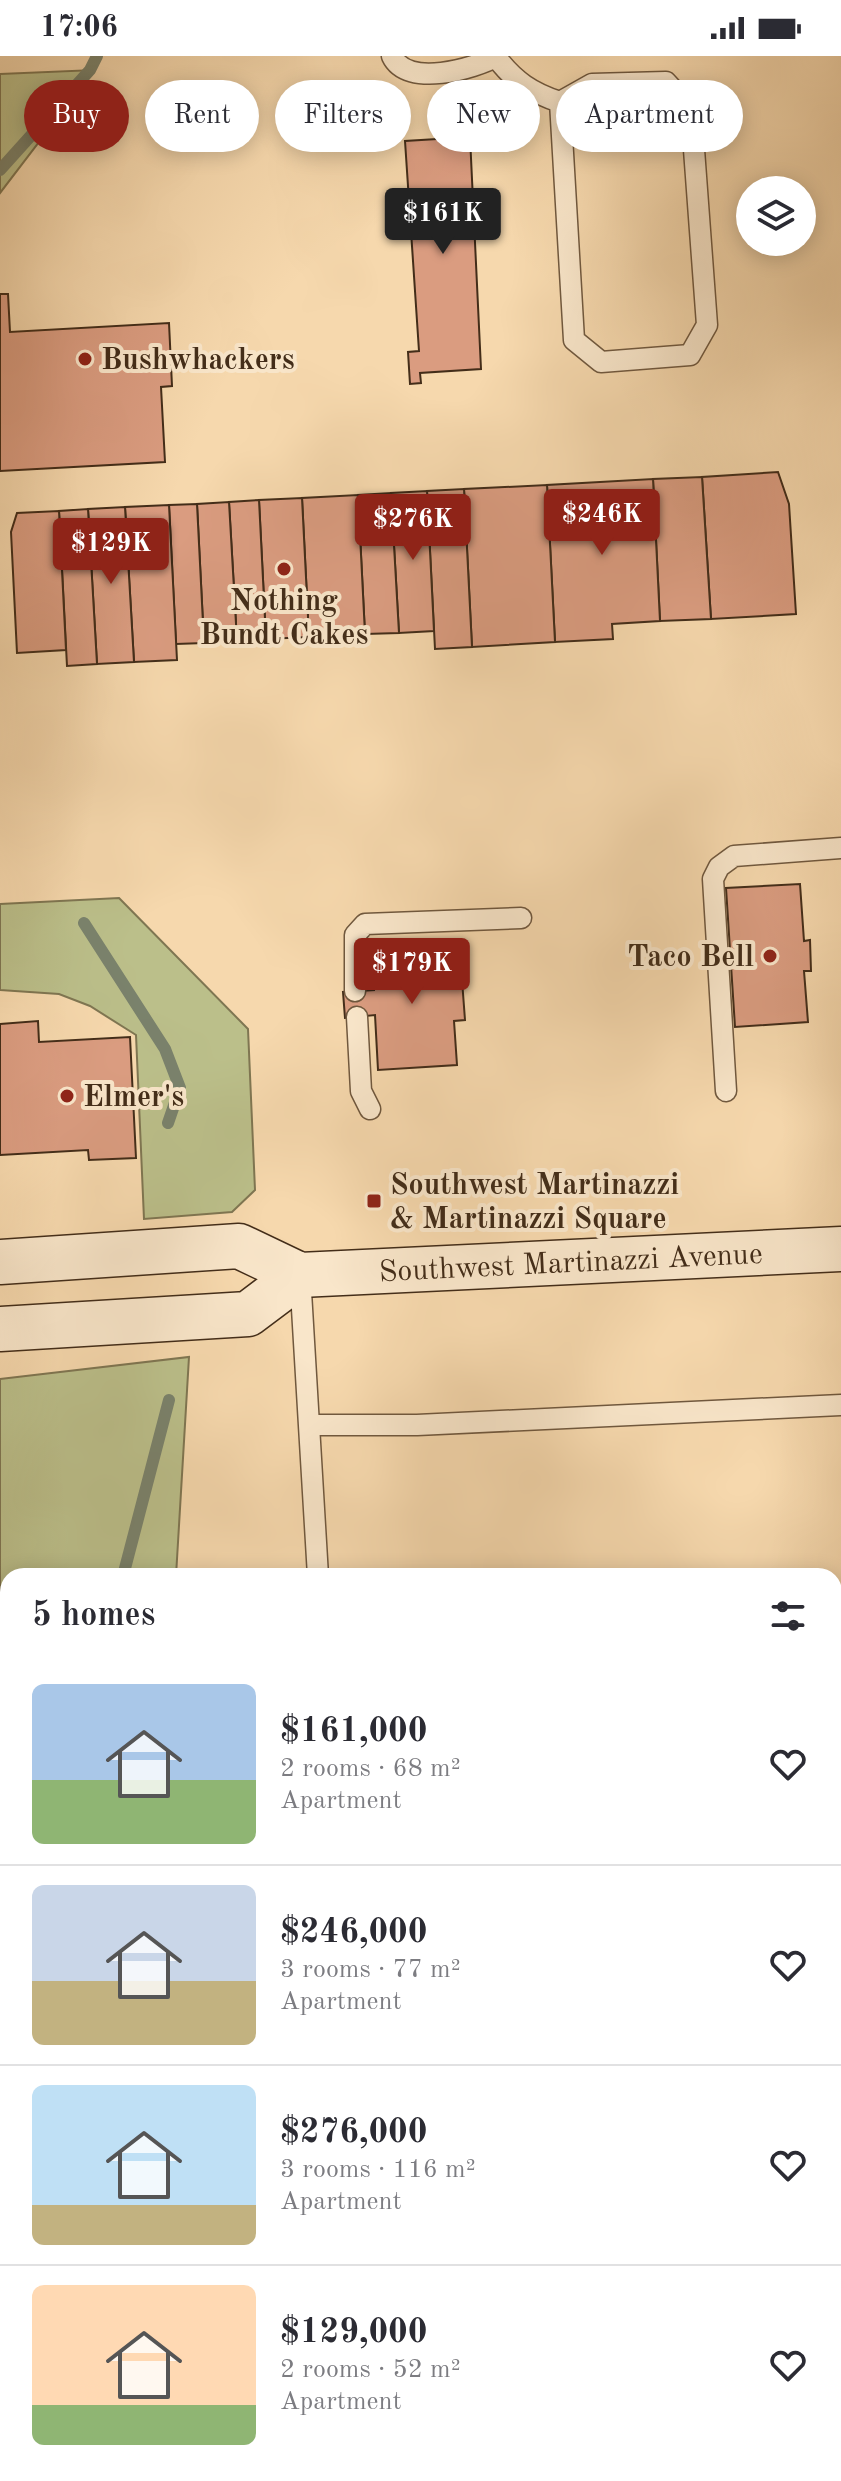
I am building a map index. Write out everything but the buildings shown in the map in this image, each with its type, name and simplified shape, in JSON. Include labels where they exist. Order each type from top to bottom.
[{"type":"street","name":"Southwest Martinazzi Avenue","points":[[0,1262],[239,1246],[300,1275],[841,1249]]},
{"type":"street","points":[[0,1329],[248,1314],[300,1275]]},
{"type":"lane","points":[[392,56],[395,62],[414,72],[433,74],[464,70],[497,56],[519,83],[534,94],[556,101]]},
{"type":"lane","points":[[666,82],[691,109],[707,325],[690,355],[601,362],[574,340],[560,102],[592,84],[666,82]]},
{"type":"lane","points":[[726,1091],[713,879],[719,867],[734,856],[841,848]]},
{"type":"lane","points":[[355,991],[355,935],[365,924],[521,918]]},
{"type":"lane","points":[[357,1017],[361,1091],[370,1109]]},
{"type":"lane","points":[[300,1275],[318,1568]]},
{"type":"lane","points":[[310,1425],[417,1425],[841,1405]]},
{"type":"green space","points":[[94,70],[86,80],[24,80],[24,152],[31,152],[0,193],[0,74]]},
{"type":"green space","points":[[119,898],[248,1029],[255,1190],[232,1212],[144,1219],[136,1035],[90,1006],[59,994],[0,990],[0,904]]},
{"type":"green space","points":[[189,1357],[176,1568],[0,1568],[0,1379]]},
{"type":"waterway","points":[[0,170],[90,70],[97,56]]},
{"type":"waterway","points":[[84,923],[165,1049],[180,1088],[168,1123]]},
{"type":"waterway","points":[[125,1568],[169,1400]]},
{"type":"place","name":"Bushwhackers","points":[[85,359]]},
{"type":"place","name":"Nothing Bundt Cakes","points":[[284,569]]},
{"type":"place","name":"Taco Bell","points":[[770,956]]},
{"type":"place","name":"Elmer's","points":[[67,1096]]},
{"type":"place","name":"Southwest Martinazzi & Martinazzi Square","points":[[374,1201]]}]
